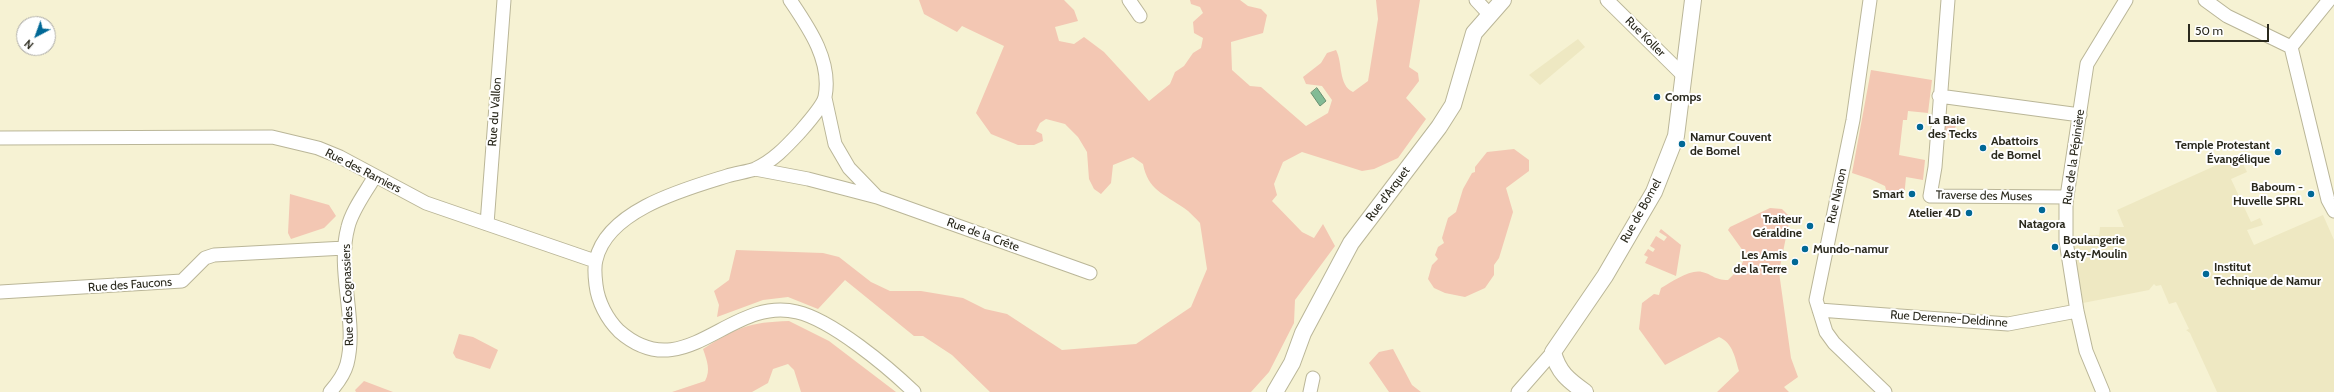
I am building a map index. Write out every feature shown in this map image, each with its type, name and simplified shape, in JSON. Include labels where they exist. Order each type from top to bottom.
[{"type":"street","name":"Rue du Vallon","points":[[487,224],[504,0]]},
{"type":"street","name":"Rue de la Crête","points":[[790,0],[809,28],[823,58],[825,98],[835,144],[849,168],[877,197]]},
{"type":"street","points":[[1129,0],[1140,16]]},
{"type":"street","points":[[1476,0],[1489,14]]},
{"type":"street","name":"Rue d'Arquet","points":[[1275,392],[1292,363],[1303,333],[1351,243],[1440,127],[1453,105],[1474,33],[1489,14],[1503,0]]},
{"type":"street","name":"Rue Koller","points":[[1607,0],[1683,75]]},
{"type":"street","name":"Rue de Bomel","points":[[1553,352],[1605,276],[1654,192],[1676,136],[1693,0]]},
{"type":"street","name":"Rue Nanon","points":[[1870,0],[1853,120],[1816,300],[1826,332],[1834,343],[1884,392]]},
{"type":"street","name":"Traverse des Muses","points":[[1948,0],[1939,96],[1935,167],[1930,196],[2067,197]]},
{"type":"street","name":"Rue de la Pépinière","points":[[2103,392],[2086,351],[2077,310],[2066,241],[2067,197],[2087,64],[2126,0]]},
{"type":"street","points":[[2291,47],[2329,0]]},
{"type":"street","points":[[2210,2],[2227,16],[2291,47]]},
{"type":"street","points":[[2291,47],[2328,200],[2334,211]]},
{"type":"street","points":[[1939,96],[2080,115]]},
{"type":"street","points":[[825,98],[807,124],[780,154],[755,169],[682,190],[635,212],[619,224],[603,242],[595,261],[596,287],[602,307],[613,325],[638,344],[671,351],[689,346],[751,315],[773,311],[797,312],[817,320],[852,342],[914,392]]},
{"type":"street","name":"Rue des Ramiers","points":[[0,138],[272,137],[318,148],[426,203],[595,261]]},
{"type":"street","name":"Rue de la Crête","points":[[755,169],[808,179],[877,197],[1090,273]]},
{"type":"street","name":"Rue des Cognassiers","points":[[330,392],[341,380],[347,365],[350,348],[345,248],[348,226],[375,176]]},
{"type":"street","name":"Rue des Faucons","points":[[0,292],[182,281],[205,258],[214,255],[345,248]]},
{"type":"street","name":"Rue Derenne-Deldinne","points":[[1819,310],[2008,324],[2077,310]]},
{"type":"street","points":[[1518,392],[1553,352]]},
{"type":"street","points":[[1553,352],[1557,366],[1564,377],[1585,392]]},
{"type":"street","points":[[1310,392],[1313,378]]},
{"type":"shaded area","points":[[919,0],[1064,0],[1074,10],[1078,21],[1055,27],[1059,41],[1074,44],[1084,37],[1104,52],[1149,101],[1170,84],[1175,72],[1184,66],[1193,53],[1201,48],[1203,38],[1194,33],[1193,22],[1203,13],[1200,7],[1191,4],[1190,0],[1240,0],[1248,6],[1261,9],[1267,15],[1263,33],[1231,42],[1232,70],[1250,86],[1261,87],[1306,126],[1328,113],[1332,100],[1322,86],[1306,84],[1303,77],[1321,63],[1327,53],[1336,50],[1345,84],[1348,89],[1353,92],[1368,81],[1378,19],[1376,0],[1420,0],[1409,67],[1418,73],[1419,81],[1406,98],[1426,119],[1398,158],[1374,169],[1362,171],[1302,152],[1283,162],[1274,184],[1277,195],[1272,201],[1302,232],[1314,238],[1323,224],[1335,246],[1295,300],[1294,323],[1269,372],[1251,392],[990,392],[952,355],[923,336],[914,336],[845,280],[818,309],[788,297],[763,300],[717,317],[719,305],[714,291],[729,280],[736,250],[823,253],[839,257],[871,282],[890,291],[921,291],[963,298],[985,309],[1007,314],[1062,350],[1136,344],[1191,307],[1207,269],[1200,223],[1190,213],[1153,186],[1145,173],[1143,164],[1133,157],[1113,165],[1111,183],[1101,194],[1094,189],[1089,179],[1087,152],[1078,137],[1065,124],[1046,119],[1040,123],[1036,131],[1042,134],[1043,141],[1034,145],[1018,145],[991,134],[976,113],[1004,46],[962,26],[957,32],[924,14]]},
{"type":"shaded area","points":[[1578,39],[1585,47],[1540,85],[1529,75]]},
{"type":"shaded area","points":[[1871,70],[1932,80],[1928,113],[1908,111],[1907,120],[1903,120],[1899,155],[1925,160],[1923,180],[1906,177],[1904,198],[1888,197],[1885,186],[1852,173]]},
{"type":"shaded area","points":[[1317,88],[1326,101],[1320,106],[1311,93]]},
{"type":"shaded area","points":[[1945,122],[1955,123],[1956,126],[1950,137],[1944,128]]},
{"type":"shaded area","points":[[1514,149],[1529,160],[1529,171],[1506,188],[1513,212],[1499,258],[1494,265],[1494,275],[1485,288],[1465,297],[1445,293],[1434,288],[1428,279],[1432,265],[1438,259],[1435,255],[1438,247],[1444,243],[1442,238],[1448,218],[1456,212],[1463,189],[1472,173],[1475,172],[1475,167],[1487,152]]},
{"type":"shaded area","name":"Institut Technique de Namur","points":[[2239,155],[2247,172],[2231,179],[2251,222],[2260,218],[2263,225],[2247,230],[2254,245],[2323,215],[2334,240],[2334,392],[2217,392],[2190,333],[2186,330],[2189,329],[2176,302],[2169,304],[2161,285],[2156,286],[2154,284],[2149,290],[2083,303],[2073,236],[2099,235],[2100,227],[2124,227],[2117,210]]},
{"type":"shaded area","points":[[290,194],[329,205],[336,216],[324,228],[291,239],[288,233]]},
{"type":"shaded area","points":[[1770,208],[1782,209],[1790,217],[1779,272],[1791,358],[1798,377],[1784,387],[1789,392],[1717,392],[1739,371],[1733,351],[1727,343],[1719,337],[1665,365],[1639,329],[1642,303],[1654,294],[1659,295],[1661,288],[1692,272],[1702,272],[1719,279],[1728,280],[1740,268],[1746,255],[1728,230],[1730,227]]},
{"type":"shaded area","points":[[1661,229],[1681,245],[1676,276],[1645,263],[1648,257],[1644,255],[1648,249],[1653,252],[1655,249],[1650,246],[1656,236],[1664,241],[1667,237],[1659,232]]},
{"type":"shaded area","points":[[789,321],[829,341],[896,392],[801,392],[794,370],[788,364],[773,369],[768,383],[752,392],[672,392],[705,381],[708,369],[703,349],[734,331],[743,328],[763,323]]},
{"type":"shaded area","points":[[459,334],[473,337],[498,350],[490,369],[456,358],[453,353]]},
{"type":"shaded area","points":[[1393,349],[1412,385],[1421,392],[1389,392],[1369,363],[1379,352]]},
{"type":"shaded area","points":[[364,381],[393,392],[356,392],[355,390]]},
{"type":"place","name":"Comps","points":[[1657,97]]},
{"type":"place","name":"La Baie des Tecks","points":[[1920,127]]},
{"type":"place","name":"Namur Couvent de Bomel","points":[[1682,144]]},
{"type":"place","name":"Abattoirs de Bomel","points":[[1983,148]]},
{"type":"place","name":"Temple Protestant Évangélique","points":[[2278,152]]},
{"type":"place","name":"Smart","points":[[1912,194]]},
{"type":"place","name":"Baboum - Huvelle SPRL","points":[[2311,194]]},
{"type":"place","name":"Natagora","points":[[2042,210]]},
{"type":"place","name":"Atelier 4D","points":[[1969,213]]},
{"type":"place","name":"Traiteur Géraldine","points":[[1810,226]]},
{"type":"place","name":"Boulangerie Asty-Moulin","points":[[2055,247]]},
{"type":"place","name":"Mundo-namur","points":[[1805,249]]},
{"type":"place","name":"Les Amis de la Terre","points":[[1795,262]]},
{"type":"place","name":"Institut Technique de Namur","points":[[2206,274]]}]
